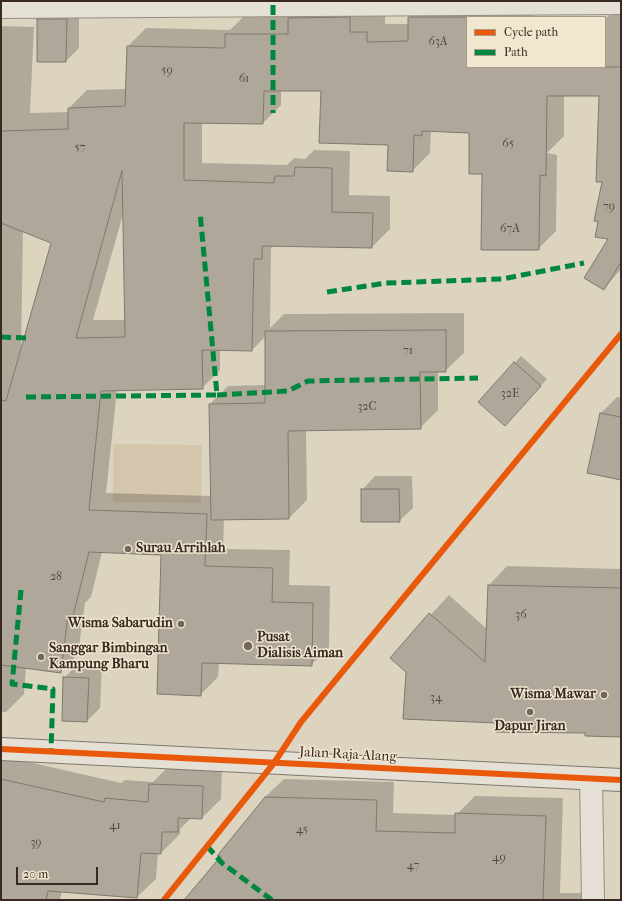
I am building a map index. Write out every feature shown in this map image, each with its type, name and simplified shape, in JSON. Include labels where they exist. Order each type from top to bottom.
[{"type":"street","points":[[1,7],[613,3]]},
{"type":"street","name":"Jalan Raja Alang","points":[[1,749],[274,764],[621,780]]},
{"type":"street","points":[[591,779],[593,900]]},
{"type":"shaded area","points":[[113,444],[202,445],[201,503],[113,502]]},
{"type":"building","points":[[350,17],[350,32],[367,32],[367,42],[408,41],[408,17],[466,17],[466,68],[621,67],[621,262],[604,290],[584,278],[608,239],[595,237],[598,222],[594,221],[602,182],[596,182],[599,96],[547,96],[546,176],[540,175],[539,250],[481,250],[482,174],[469,174],[469,133],[422,131],[422,136],[414,135],[413,172],[387,171],[388,145],[319,143],[321,91],[264,91],[263,124],[184,123],[184,180],[274,183],[275,176],[294,176],[295,167],[332,168],[332,212],[373,213],[372,248],[262,246],[262,259],[254,259],[252,351],[202,350],[203,389],[101,391],[89,510],[207,514],[205,566],[273,568],[272,602],[313,603],[312,666],[202,663],[201,696],[157,694],[161,555],[89,552],[73,616],[68,615],[61,673],[1,665],[1,400],[6,401],[51,243],[1,223],[1,131],[68,129],[68,108],[125,106],[127,46],[225,48],[225,34],[288,34],[288,18]],"holes":[[[122,171],[125,337],[76,338]]]},
{"type":"building","points":[[37,19],[67,19],[66,62],[37,62]]},
{"type":"building","points":[[446,330],[446,372],[420,372],[421,429],[288,431],[289,519],[211,520],[209,404],[265,403],[265,331]]},
{"type":"building","points":[[514,362],[541,386],[505,426],[478,402]]},
{"type":"building","points":[[600,413],[621,417],[621,480],[587,473]]},
{"type":"building","points":[[361,489],[399,489],[400,522],[361,522]]},
{"type":"building","points":[[488,585],[621,588],[621,737],[585,736],[585,733],[496,732],[496,723],[403,719],[406,672],[390,658],[429,613],[485,662]]},
{"type":"building","points":[[63,677],[89,678],[87,722],[62,721]]},
{"type":"building","points":[[1,779],[104,802],[105,798],[148,802],[149,784],[203,786],[202,819],[178,818],[178,832],[162,832],[161,854],[141,853],[137,898],[48,891],[46,900],[1,900]]},
{"type":"building","points":[[265,797],[377,800],[376,831],[455,833],[455,813],[546,816],[543,900],[184,900],[221,856],[217,856]]},
{"type":"marked path","points":[[273,5],[273,113]]},
{"type":"marked path","points":[[26,397],[217,395],[200,212]]},
{"type":"marked path","points":[[327,292],[386,283],[502,279],[584,263]]},
{"type":"marked path","points":[[1,337],[26,338]]},
{"type":"marked path","points":[[217,395],[288,391],[308,381],[478,378]]},
{"type":"marked path","points":[[21,590],[12,684],[53,689],[51,752]]},
{"type":"marked path","points":[[207,846],[222,863],[272,900]]},
{"type":"cycle path","points":[[164,900],[274,763],[301,722],[621,334]]},
{"type":"cycle path","points":[[1,749],[621,780]]},
{"type":"place","name":"Surau Arrihlah","points":[[128,549]]},
{"type":"place","name":"Wisma Sabarudin","points":[[181,624]]},
{"type":"place","name":"Pusat Dialisis Aiman","points":[[248,646]]},
{"type":"place","name":"Sanggar Bimbingan Kampung Bharu","points":[[41,657]]},
{"type":"place","name":"Wisma Mawar","points":[[604,695]]},
{"type":"place","name":"Dapur Jiran","points":[[530,712]]}]
